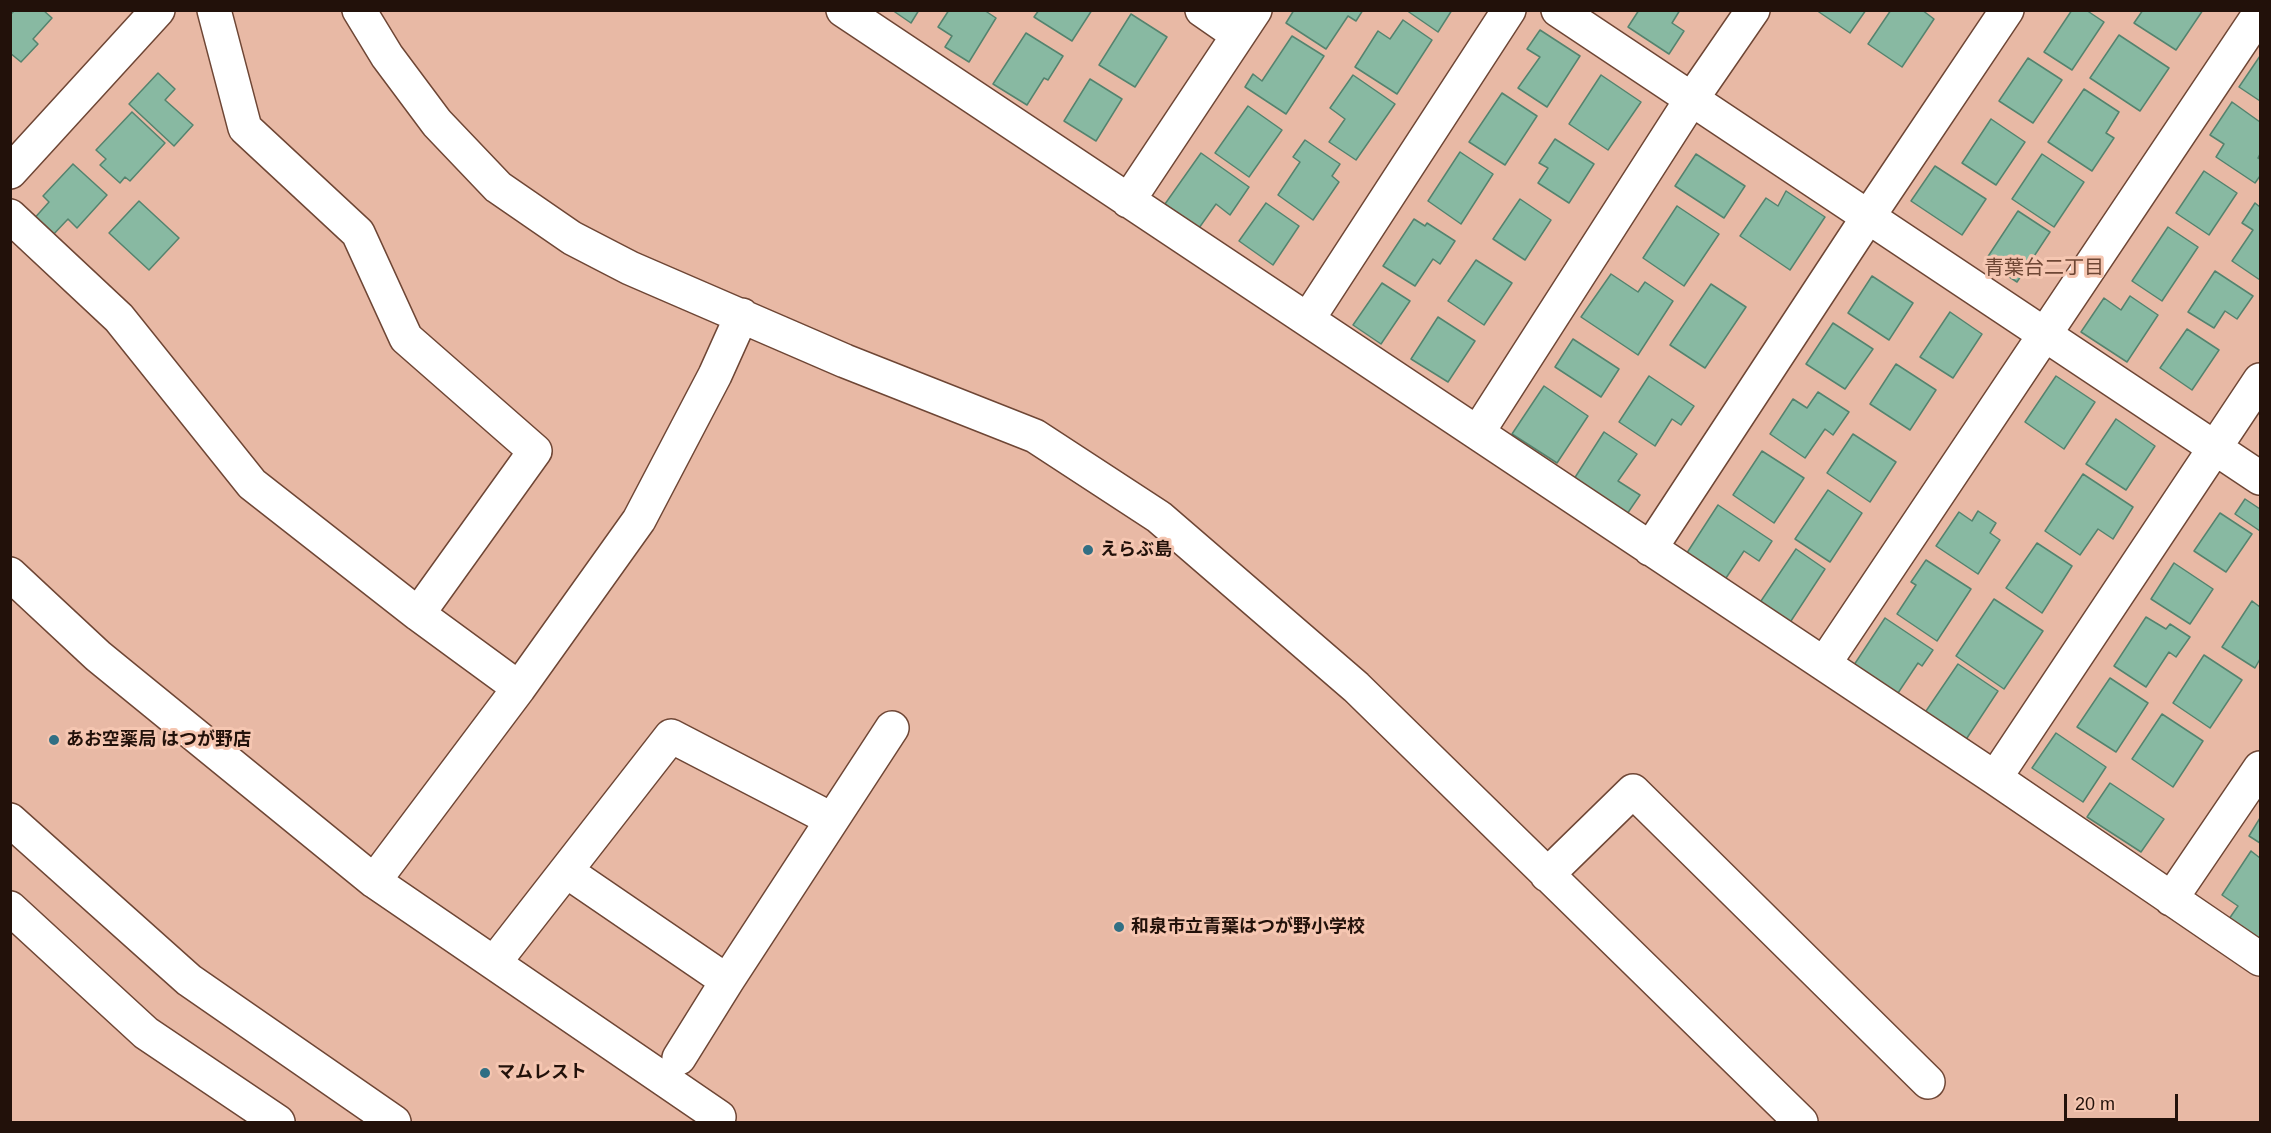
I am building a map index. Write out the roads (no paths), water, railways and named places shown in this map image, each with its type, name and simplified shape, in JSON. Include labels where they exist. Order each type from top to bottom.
[{"type":"street","points":[[10,172],[158,10]]},
{"type":"street","points":[[214,10],[245,128],[358,232],[406,338],[535,451],[418,614]]},
{"type":"street","points":[[843,10],[1995,778],[2260,959]]},
{"type":"street","points":[[1128,201],[1246,23],[1202,10]]},
{"type":"street","points":[[1308,319],[1509,10]]},
{"type":"street","points":[[1558,10],[2260,478]]},
{"type":"street","points":[[1478,432],[1691,100],[1753,10]]},
{"type":"street","points":[[1650,549],[2007,10]]},
{"type":"street","points":[[361,12],[387,56],[437,123],[498,187],[572,238],[630,268],[844,361],[1035,436],[1159,517],[1356,687],[1801,1122]]},
{"type":"street","points":[[1824,664],[2260,13]]},
{"type":"street","points":[[10,216],[119,318],[252,484],[418,614],[519,688]]},
{"type":"street","points":[[374,881],[519,688],[639,520],[715,375],[742,315]]},
{"type":"street","points":[[1995,778],[2260,380]]},
{"type":"street","points":[[10,574],[98,656],[374,881],[719,1117],[715,1122]]},
{"type":"street","points":[[679,1058],[831,819],[892,728]]},
{"type":"street","points":[[494,963],[671,736],[831,819]]},
{"type":"street","points":[[2171,899],[2260,768]]},
{"type":"street","points":[[1547,874],[1633,791],[1928,1082]]},
{"type":"street","points":[[10,820],[189,980],[394,1122]]},
{"type":"street","points":[[566,871],[727,981]]},
{"type":"street","points":[[10,908],[146,1033],[278,1122]]},
{"type":"place","name":"えらぶ島","points":[[1088,550]]},
{"type":"place","name":"あお空薬局 はつが野店","points":[[54,740]]},
{"type":"place","name":"和泉市立青葉はつが野小学校","points":[[1119,927]]},
{"type":"place","name":"マムレスト","points":[[485,1073]]},
{"type":"district","name":"青葉台二丁目","points":[[2044,268]]}]
